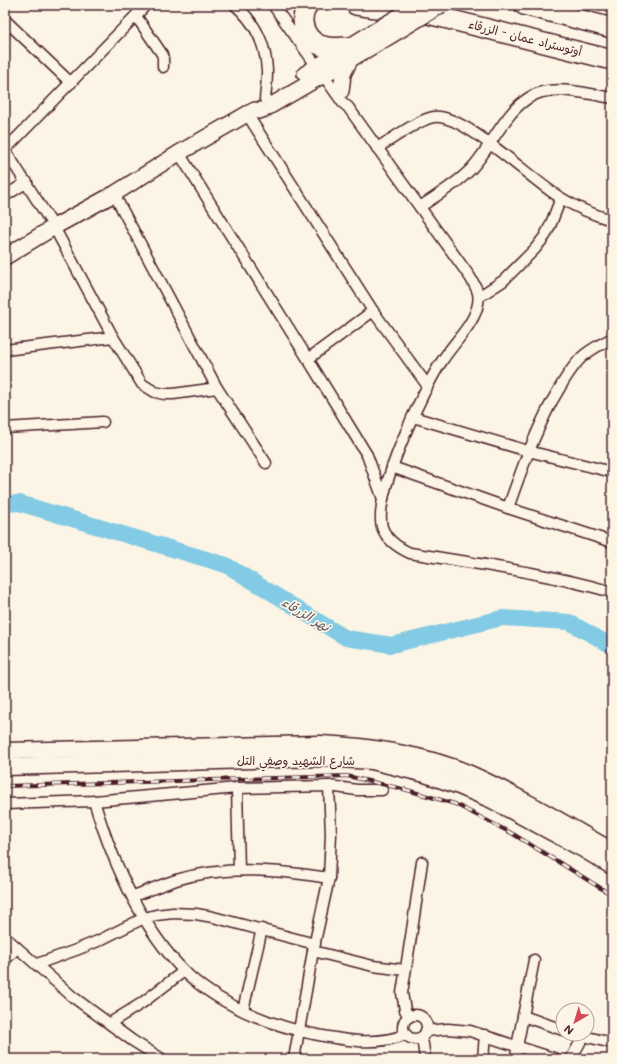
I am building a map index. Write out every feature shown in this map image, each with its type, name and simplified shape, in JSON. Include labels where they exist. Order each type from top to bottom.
[{"type":"highway","points":[[308,5],[304,10],[302,17],[303,28],[312,40],[326,47],[350,53]]},
{"type":"highway","points":[[356,5],[376,8],[392,5]]},
{"type":"highway","name":"أوتوستراد عمان - الزرقاء","points":[[392,5],[612,60]]},
{"type":"highway","points":[[524,5],[612,28]]},
{"type":"main road","name":"شارع الشهيد وصفي التل","points":[[5,751],[321,744],[346,745],[386,751],[421,758],[469,774],[517,796],[612,851]]},
{"type":"main road","name":"شارع الشهيد وصفي التل","points":[[5,767],[324,758],[372,762],[425,774],[492,800],[612,866]]},
{"type":"street","points":[[146,5],[5,150],[27,182],[54,227],[113,337],[142,384],[155,392],[172,394],[217,388]]},
{"type":"street","points":[[5,257],[54,227],[114,194],[255,107],[267,70],[257,29],[246,14],[235,5]]},
{"type":"street","points":[[273,5],[341,91],[347,101],[348,107]]},
{"type":"street","points":[[382,34],[418,5]]},
{"type":"street","points":[[255,107],[258,111],[264,109],[323,69],[382,34],[441,5]]},
{"type":"street","points":[[136,16],[162,54],[163,67]]},
{"type":"street","points":[[5,20],[71,83]]},
{"type":"street","points":[[303,28],[310,47],[343,103],[348,107],[378,148],[470,277],[480,296],[477,309],[442,360],[427,385],[413,417],[392,467],[383,499],[381,520],[382,528],[392,542],[410,553],[494,566],[612,592]]},
{"type":"street","points":[[341,91],[343,74],[350,53]]},
{"type":"street","points":[[420,207],[464,176],[477,163],[491,145],[512,112],[525,100],[550,91],[559,90],[612,98]]},
{"type":"street","points":[[255,107],[373,310],[427,385]]},
{"type":"street","points":[[378,148],[420,122],[433,117],[453,120],[491,145],[561,198],[585,210],[612,220]]},
{"type":"street","points":[[179,153],[367,455],[383,499]]},
{"type":"street","points":[[5,196],[27,182]]},
{"type":"street","points":[[114,194],[217,388],[266,463]]},
{"type":"street","points":[[480,296],[503,281],[535,249],[545,236],[561,198]]},
{"type":"street","points":[[308,359],[373,310]]},
{"type":"street","points":[[5,350],[113,337]]},
{"type":"street","points":[[508,508],[528,450],[556,395],[574,366],[589,352],[612,338]]},
{"type":"street","points":[[413,417],[612,472]]},
{"type":"street","points":[[5,428],[103,422]]},
{"type":"street","points":[[392,467],[508,508],[612,542]]},
{"type":"street","points":[[294,1059],[314,948],[329,878],[331,834],[329,786]]},
{"type":"street","points":[[5,804],[94,801],[237,788],[329,786],[357,790],[382,790]]},
{"type":"street","points":[[237,788],[239,870]]},
{"type":"street","points":[[94,801],[111,850],[144,918],[169,954],[184,971],[220,999],[265,1020],[300,1032],[345,1040],[372,1041],[396,1039],[406,1034]]},
{"type":"street","points":[[409,1017],[405,1010],[402,997],[422,862]]},
{"type":"street","points":[[132,896],[176,880],[239,870],[288,872],[329,878]]},
{"type":"street","points":[[37,964],[98,941],[144,918],[166,913],[196,914],[262,929],[314,948],[373,966],[405,970]]},
{"type":"street","points":[[243,1010],[262,929]]},
{"type":"street","points":[[5,937],[73,997],[133,1041],[162,1059]]},
{"type":"street","points":[[5,960],[17,948]]},
{"type":"street","points":[[516,1059],[534,960]]},
{"type":"street","points":[[110,1023],[142,1003],[184,971]]},
{"type":"street","points":[[425,1059],[423,1034],[425,1023],[423,1019],[416,1016],[409,1017],[403,1025],[403,1030],[410,1038],[415,1039],[423,1034],[460,1029],[485,1035],[556,1059]]},
{"type":"street","points":[[523,1016],[555,1027]]},
{"type":"street","points":[[483,1059],[485,1035]]},
{"type":"street","points":[[595,1039],[612,1043]]},
{"type":"street","points":[[571,1059],[577,1042]]},
{"type":"waterway","name":"نهر الزرقاء","points":[[5,504],[19,503],[226,565],[346,638],[392,645],[502,618],[569,622],[612,646]]},
{"type":"railway","points":[[5,786],[347,776],[407,790],[455,804],[513,834],[612,895]]}]
